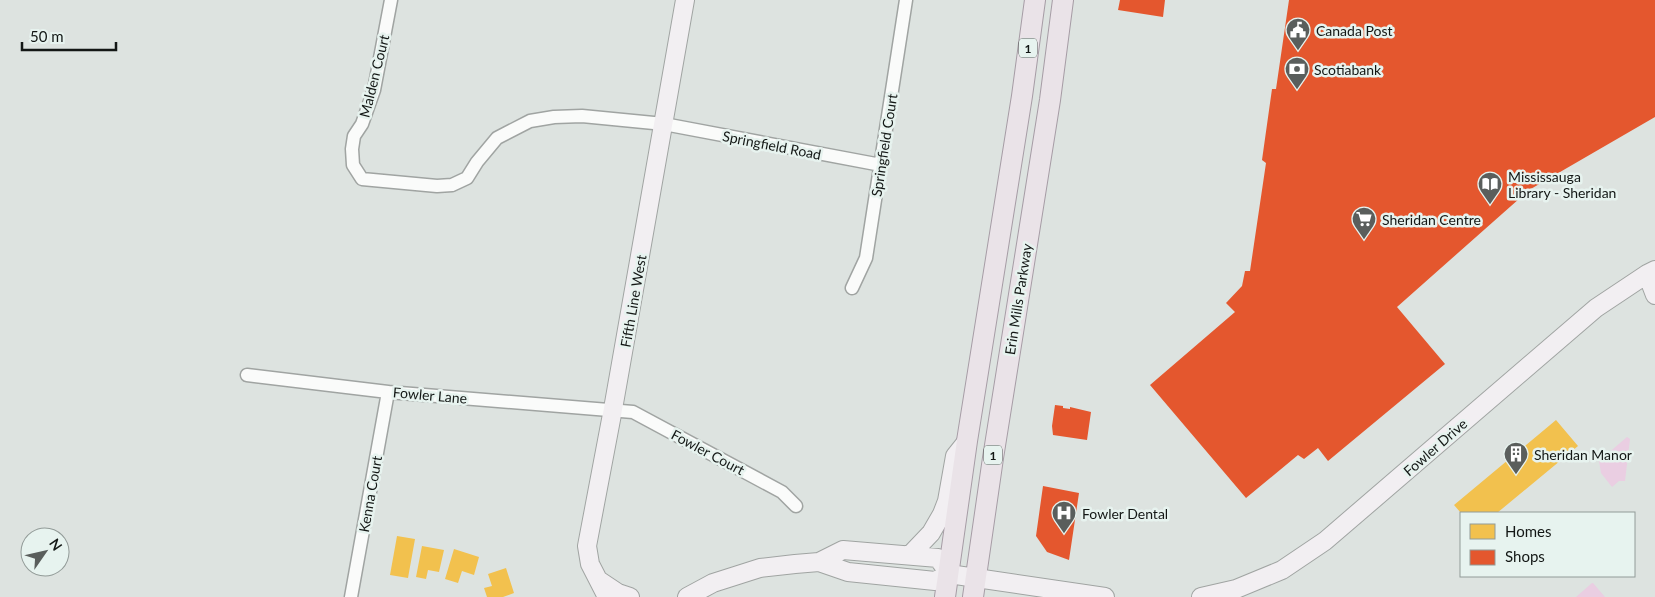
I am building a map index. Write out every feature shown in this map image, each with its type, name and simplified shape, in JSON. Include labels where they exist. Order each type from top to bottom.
[{"type":"main road","name":"Erin Mills Parkway","points":[[945,597],[966,441],[1022,96],[1035,0]]},
{"type":"main road","name":"Erin Mills Parkway","points":[[974,587],[1050,100],[1063,0]]},
{"type":"street","name":"Malden Court","points":[[391,0],[374,90],[362,124],[354,136],[352,149],[353,165],[362,179],[437,186],[452,185],[467,178],[477,162],[497,138],[530,121],[554,117],[582,116],[664,124]]},
{"type":"street","name":"Fifth Line West","points":[[607,597],[590,564],[587,546],[685,0]]},
{"type":"street","name":"Springfield Court","points":[[852,288],[866,258],[906,0]]},
{"type":"street","name":"Springfield Road","points":[[664,124],[881,165]]},
{"type":"street","points":[[1651,272],[1655,295]]},
{"type":"street","name":"Fowler Drive","points":[[1201,597],[1238,593],[1282,570],[1325,541],[1596,308],[1651,272]]},
{"type":"street","name":"Fowler Lane","points":[[247,375],[388,392],[613,409]]},
{"type":"street","name":"Kenna Court","points":[[351,597],[388,392]]},
{"type":"street","name":"Fowler Court","points":[[613,409],[633,412],[782,492],[796,506]]},
{"type":"street","points":[[910,555],[931,533],[942,514],[947,501],[954,456],[966,441]]},
{"type":"street","points":[[687,597],[713,583],[760,568],[819,562],[843,550],[938,558],[949,574],[974,587],[1105,597]]},
{"type":"street","points":[[819,562],[848,572],[935,581],[949,574]]},
{"type":"street","points":[[598,579],[618,593],[630,597]]},
{"type":"shaded area","points":[[1627,437],[1630,439],[1625,481],[1619,481],[1612,487],[1601,473],[1599,461]]},
{"type":"shaded area","points":[[1592,583],[1605,597],[1576,597]]},
{"type":"building: Homes","name":"Sheridan Manor","points":[[1556,420],[1578,446],[1498,512],[1460,512],[1454,505]]},
{"type":"building: Homes","points":[[397,536],[415,539],[408,578],[390,575]]},
{"type":"building: Homes","points":[[422,546],[444,550],[439,572],[428,570],[426,579],[416,577]]},
{"type":"building: Homes","points":[[454,549],[479,557],[474,575],[462,571],[458,583],[445,579]]},
{"type":"building: Homes","points":[[506,568],[514,593],[503,597],[487,597],[484,588],[492,586],[488,574]]},
{"type":"building: Shops","points":[[1120,0],[1165,0],[1163,17],[1118,10]]},
{"type":"building: Shops","name":"Sheridan Centre","points":[[1289,0],[1655,0],[1655,117],[1529,190],[1397,307],[1445,364],[1328,461],[1318,448],[1304,459],[1298,455],[1246,498],[1150,385],[1235,312],[1226,303],[1242,286],[1245,271],[1250,271],[1266,163],[1262,160],[1272,89],[1276,89]]},
{"type":"building: Shops","points":[[1055,405],[1091,412],[1087,440],[1053,435],[1052,426]]},
{"type":"building: Shops","points":[[1043,486],[1079,493],[1069,560],[1047,552],[1036,536]]},
{"type":"place","name":"Canada Post","points":[[1298,51]]},
{"type":"place","name":"Scotiabank","points":[[1297,90]]},
{"type":"place","name":"Mississauga Library - Sheridan","points":[[1490,205]]},
{"type":"place","name":"Sheridan Centre","points":[[1364,240]]},
{"type":"place","name":"Sheridan Manor","points":[[1516,475]]},
{"type":"place","name":"Fowler Dental","points":[[1064,534]]}]
